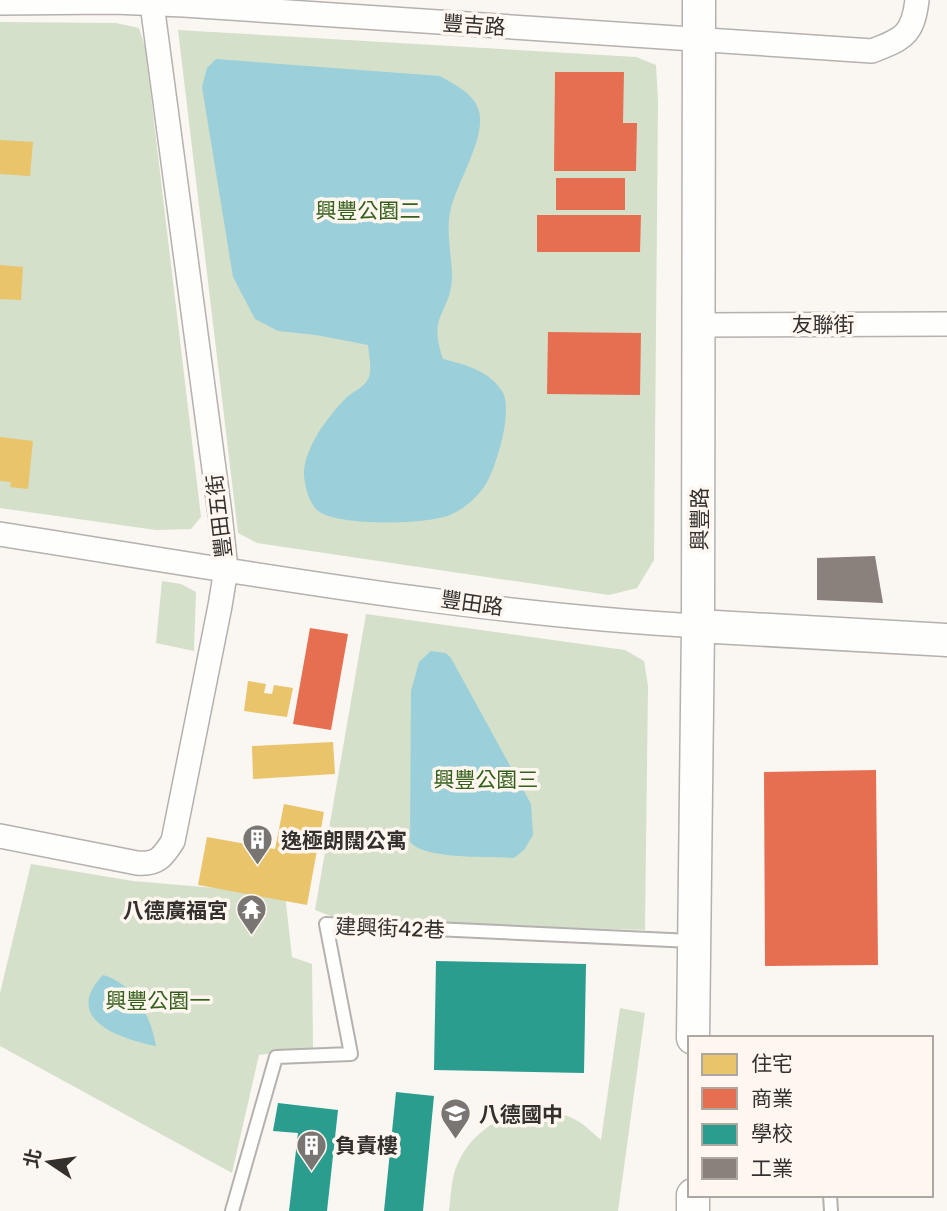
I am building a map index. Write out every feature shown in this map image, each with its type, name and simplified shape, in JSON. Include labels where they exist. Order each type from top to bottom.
[{"type":"main road","name":"興豐路","points":[[694,1036],[699,0]]},
{"type":"main road","name":"豐田路","points":[[698,626],[947,640]]},
{"type":"street","name":"豐吉路","points":[[0,3],[152,4],[872,51],[903,39],[915,21],[917,0]]},
{"type":"street","name":"豐田五街","points":[[0,836],[137,863],[149,864],[162,859],[173,841],[226,569],[152,4]]},
{"type":"street","name":"友聯街","points":[[699,325],[947,324]]},
{"type":"street","name":"豐田路","points":[[0,534],[226,569],[599,620],[698,626]]},
{"type":"lane","name":"建興街42巷","points":[[232,1211],[276,1057],[351,1054],[326,924],[694,941]]},
{"type":"green space","points":[[0,22],[116,23],[139,28],[145,46],[201,517],[191,529],[156,530],[0,508]]},
{"type":"green space","name":"興豐公園二","points":[[178,30],[636,57],[656,65],[658,101],[654,560],[637,588],[609,595],[257,543],[238,533]]},
{"type":"green space","points":[[162,581],[181,584],[196,592],[194,651],[156,643]]},
{"type":"green space","name":"興豐公園三","points":[[366,614],[625,650],[644,661],[648,686],[645,930],[344,921],[315,910]]},
{"type":"green space","name":"興豐公園一","points":[[31,864],[133,881],[285,894],[292,957],[312,964],[313,1048],[259,1055],[232,1173],[0,1046],[0,993]]},
{"type":"green space","points":[[620,1008],[645,1013],[618,1211],[449,1211],[454,1174],[467,1148],[492,1124],[508,1116],[524,1112],[559,1113],[580,1122],[601,1140]]},
{"type":"water","points":[[216,59],[440,76],[463,90],[477,105],[479,134],[449,217],[452,277],[451,289],[439,323],[439,344],[443,359],[483,373],[496,384],[502,391],[506,411],[502,439],[489,479],[474,499],[457,512],[425,520],[362,522],[327,516],[312,503],[304,476],[308,455],[312,444],[332,414],[367,381],[370,370],[368,345],[278,331],[255,319],[233,277],[202,87],[207,68]]},
{"type":"water","points":[[431,651],[446,653],[451,658],[531,804],[533,835],[524,850],[514,858],[429,852],[410,842],[411,691],[419,662]]},
{"type":"water","points":[[103,975],[124,986],[139,1003],[150,1024],[156,1046],[112,1032],[92,1015],[88,1004],[92,990]]},
{"type":"building: 住宅","points":[[0,140],[33,142],[30,176],[0,174]]},
{"type":"building: 住宅","points":[[0,265],[23,267],[21,300],[0,299]]},
{"type":"building: 住宅","points":[[0,437],[33,441],[28,489],[10,487],[11,482],[0,481]]},
{"type":"building: 住宅","points":[[248,681],[266,684],[264,693],[272,694],[274,685],[293,688],[287,717],[244,711]]},
{"type":"building: 住宅","points":[[333,742],[335,774],[253,779],[252,746]]},
{"type":"building: 住宅","name":"逸極朗闊公寓","points":[[284,804],[324,812],[307,905],[198,885],[207,837],[275,849]]},
{"type":"building: 商業","points":[[555,72],[624,72],[623,123],[637,123],[636,171],[554,171]]},
{"type":"building: 商業","points":[[556,178],[625,178],[625,210],[556,210]]},
{"type":"building: 商業","points":[[537,215],[641,215],[640,252],[537,252]]},
{"type":"building: 商業","points":[[548,332],[641,333],[640,395],[547,394]]},
{"type":"building: 商業","points":[[310,628],[348,634],[331,730],[293,724]]},
{"type":"building: 商業","points":[[876,770],[878,965],[765,966],[764,772]]},
{"type":"building: 學校","points":[[436,961],[586,964],[584,1073],[434,1070]]},
{"type":"building: 學校","points":[[396,1092],[434,1096],[423,1211],[384,1211]]},
{"type":"building: 學校","name":"負責樓","points":[[278,1103],[338,1110],[327,1211],[289,1211],[298,1133],[273,1131]]},
{"type":"building: 工業","points":[[875,556],[883,603],[817,600],[817,558]]},
{"type":"place","name":"逸極朗闊公寓","points":[[258,867]]},
{"type":"place","name":"八德廣福宮","points":[[251,937]]},
{"type":"place","name":"八德國中","points":[[456,1141]]},
{"type":"place","name":"負責樓","points":[[312,1172]]}]
